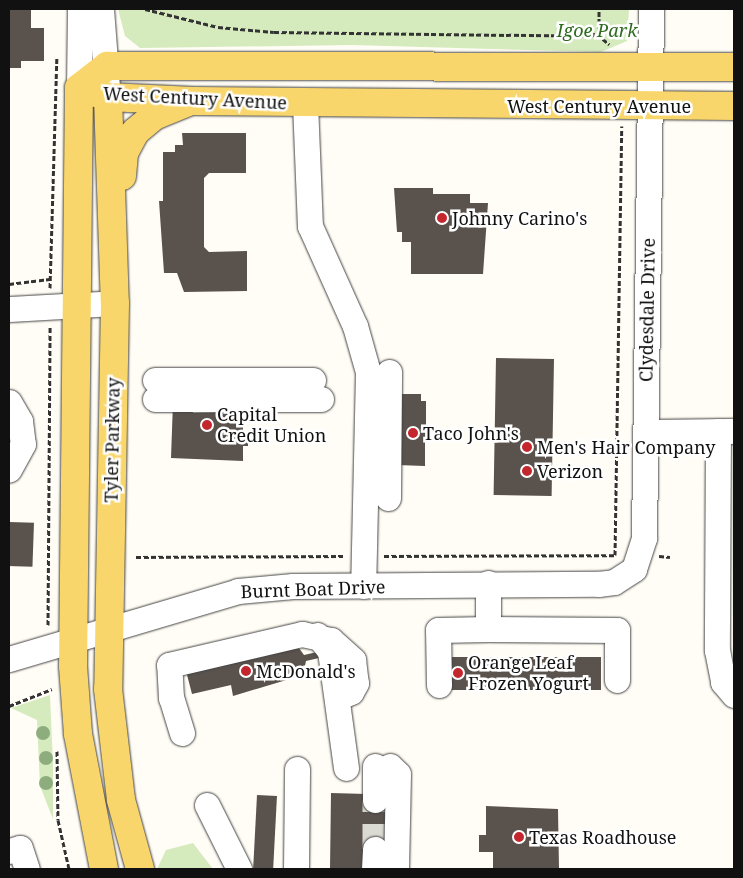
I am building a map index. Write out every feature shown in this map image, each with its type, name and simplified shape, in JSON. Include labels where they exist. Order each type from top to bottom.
[{"type":"main road","name":"West Century Avenue","points":[[79,88],[107,66],[734,67]]},
{"type":"main road","name":"West Century Avenue","points":[[79,88],[108,97],[193,101],[649,107],[734,106]]},
{"type":"main road","name":"Tyler Parkway","points":[[79,88],[73,638],[78,734],[104,869]]},
{"type":"main road","name":"Tyler Parkway","points":[[108,97],[115,224],[108,627],[115,758],[128,834],[140,869]]},
{"type":"main road","points":[[115,224],[128,142],[143,123],[193,101]]},
{"type":"street","name":"Tyler Parkway","points":[[79,88],[80,9]]},
{"type":"street","name":"Tyler Parkway","points":[[101,9],[108,97]]},
{"type":"street","name":"Clydesdale Drive","points":[[642,556],[651,9]]},
{"type":"street","points":[[305,103],[310,226],[355,326],[368,372],[363,586]]},
{"type":"street","points":[[9,309],[76,303],[115,303]]},
{"type":"street","points":[[388,498],[389,372]]},
{"type":"street","points":[[155,389],[316,390]]},
{"type":"street","points":[[9,403],[11,430]]},
{"type":"street","points":[[9,403],[20,421],[23,444],[9,469]]},
{"type":"street","points":[[645,432],[726,431],[717,650],[723,682],[734,695]]},
{"type":"street","name":"Burnt Boat Drive","points":[[9,659],[108,627],[238,591],[488,583],[598,584],[628,574],[642,556]]},
{"type":"street","points":[[488,583],[488,629]]},
{"type":"street","points":[[439,685],[438,630],[617,630],[617,680]]},
{"type":"street","points":[[182,733],[171,698],[169,665],[302,634],[316,635],[337,644],[356,668],[354,688],[339,697],[346,768]]},
{"type":"street","points":[[375,800],[383,766],[398,774],[396,869]]},
{"type":"street","points":[[296,869],[297,769]]},
{"type":"street","points":[[207,805],[239,869]]},
{"type":"path","points":[[145,9],[218,27],[274,32],[597,34],[615,49],[615,68]]},
{"type":"path","points":[[597,34],[599,9]]},
{"type":"path","points":[[615,106],[615,122],[622,127],[623,140],[615,555]]},
{"type":"path","points":[[9,284],[50,279]]},
{"type":"path","points":[[136,558],[615,555],[670,557]]},
{"type":"path","points":[[9,706],[53,689]]},
{"type":"green space","name":"Igoe Park","points":[[118,9],[629,9],[627,41],[601,52],[352,45],[140,48],[125,36]]},
{"type":"green space","points":[[50,695],[53,819],[40,786],[37,720],[11,708]]},
{"type":"green space","points":[[193,843],[213,869],[157,869],[166,850]]},
{"type":"building","points":[[9,9],[31,9],[31,28],[44,28],[44,61],[21,61],[21,68],[9,68]]},
{"type":"building","points":[[182,133],[246,133],[246,173],[209,173],[204,178],[204,247],[209,252],[247,251],[247,291],[184,292],[177,273],[164,273],[159,201],[163,201],[163,152],[175,152],[175,145],[183,145]]},
{"type":"building","name":"Johnny Carino's","points":[[394,188],[433,188],[433,194],[470,194],[470,203],[488,203],[483,274],[411,274],[411,242],[402,242],[402,232],[397,232]]},
{"type":"building","points":[[496,358],[554,359],[552,496],[494,495]]},
{"type":"building","name":"Capital Credit Union","points":[[193,371],[193,413],[243,412],[243,437],[248,437],[248,446],[243,446],[243,461],[171,458],[173,402]]},
{"type":"building","name":"Taco John's","points":[[400,394],[421,394],[421,401],[426,401],[426,429],[431,429],[431,439],[425,439],[425,466],[397,465]]},
{"type":"building","points":[[9,522],[34,523],[32,567],[9,566]]},
{"type":"building","name":"McDonald's","points":[[296,644],[304,655],[317,652],[319,658],[306,661],[303,675],[233,696],[231,685],[192,694],[186,671]]},
{"type":"building","points":[[447,657],[601,657],[601,690],[447,690]]},
{"type":"building","points":[[331,793],[367,794],[388,801],[388,849],[366,869],[330,869]]},
{"type":"building","points":[[257,795],[277,796],[273,869],[253,869]]},
{"type":"building","name":"Texas Roadhouse","points":[[486,806],[558,809],[559,869],[493,869],[493,852],[479,852],[479,835],[486,835]]},
{"type":"tunnel","points":[[375,800],[375,849]]},
{"type":"place","name":"Johnny Carino's","points":[[442,218]]},
{"type":"place","name":"Capital Credit Union","points":[[207,425]]},
{"type":"place","name":"Taco John's","points":[[413,433]]},
{"type":"place","name":"Men's Hair Company","points":[[527,447]]},
{"type":"place","name":"Verizon","points":[[527,471]]},
{"type":"place","name":"McDonald's","points":[[246,671]]},
{"type":"place","name":"Orange Leaf Frozen Yogurt","points":[[458,673]]},
{"type":"place","name":"Texas Roadhouse","points":[[519,837]]}]
